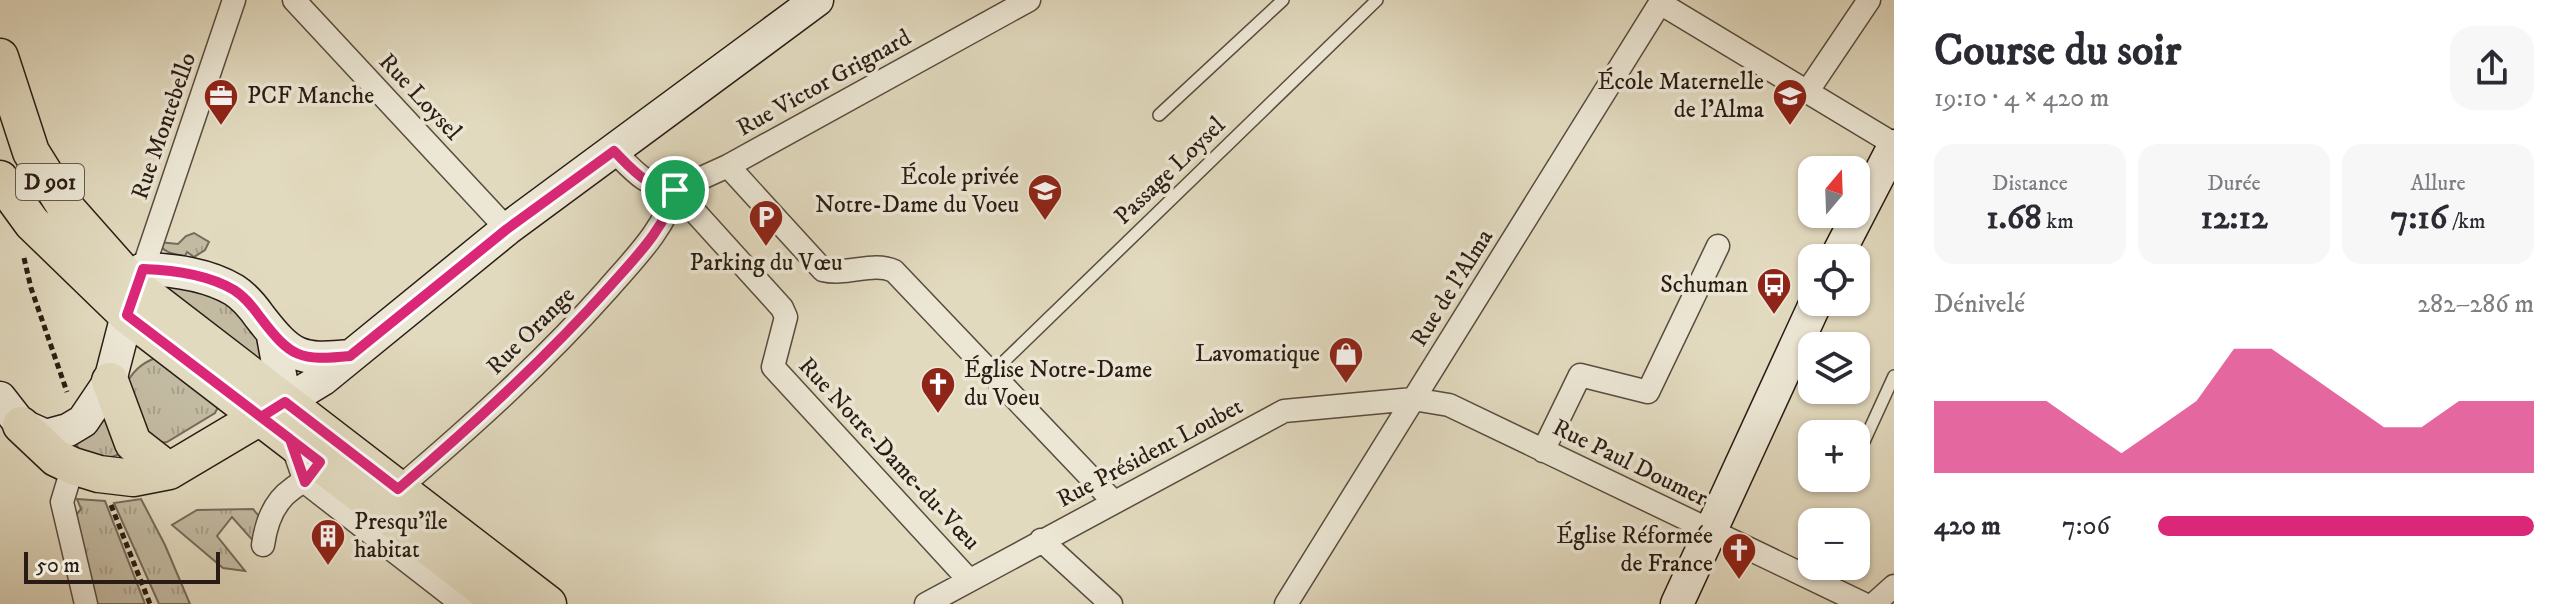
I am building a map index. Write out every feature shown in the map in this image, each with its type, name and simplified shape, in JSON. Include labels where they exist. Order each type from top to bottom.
[{"type":"main road","name":"D 901","points":[[0,57],[31,152],[66,208],[135,290],[273,409],[398,489],[548,604]]},
{"type":"main road","name":"D 901","points":[[0,179],[27,235],[135,290]]},
{"type":"main road","points":[[110,381],[133,443],[169,471]]},
{"type":"main road","name":"D 901","points":[[273,409],[312,472],[503,604]]},
{"type":"main road","points":[[10,411],[56,458],[99,474],[133,478],[169,471],[273,409]]},
{"type":"street","name":"Rue Montebello","points":[[135,290],[234,0]]},
{"type":"street","name":"Rue Loysel","points":[[294,0],[507,229]]},
{"type":"street","points":[[273,409],[323,379],[507,229],[817,0]]},
{"type":"street","name":"Rue Victor Grignard","points":[[728,166],[1029,0]]},
{"type":"street","points":[[1807,92],[1869,0]]},
{"type":"street","points":[[1661,2],[1894,145],[1843,244]]},
{"type":"street","name":"Rue de l'Alma","points":[[1286,604],[1661,2]]},
{"type":"street","points":[[614,151],[643,180],[675,190],[728,166],[823,270],[837,274],[886,267],[894,271],[1113,501]]},
{"type":"street","name":"Rue Notre-Dame-du-Vœu","points":[[675,190],[782,308],[786,317],[773,367],[969,580]]},
{"type":"street","name":"Rue Orange","points":[[398,489],[480,419],[564,338],[666,216],[675,190]]},
{"type":"street","points":[[1543,451],[1580,375],[1648,392],[1718,246]]},
{"type":"street","points":[[10,411],[46,436],[68,430],[83,421],[110,381],[135,290],[190,274],[234,290],[287,349],[318,359],[350,356]]},
{"type":"street","points":[[1677,604],[1810,316]]},
{"type":"street","points":[[273,336],[273,409]]},
{"type":"street","name":"Rue Paul Doumer","points":[[1413,399],[1449,405],[1864,604]]},
{"type":"street","name":"Rue Président Loubet","points":[[926,604],[1284,411],[1413,399]]},
{"type":"street","points":[[73,466],[62,502],[86,604]]},
{"type":"street","points":[[263,545],[266,524],[277,504],[312,472],[462,604]]},
{"type":"street","points":[[1041,540],[1111,604]]},
{"type":"street","points":[[1874,604],[1894,586]]},
{"type":"lane","name":"Passage Loysel","points":[[1159,115],[1283,0]]},
{"type":"lane","name":"Passage Loysel","points":[[992,373],[1377,0]]},
{"type":"lane","points":[[1870,428],[1894,376]]},
{"type":"path","points":[[27,235],[31,288],[67,392]]},
{"type":"path","points":[[111,504],[150,604]]},
{"type":"green space","points":[[194,233],[209,242],[205,250],[194,257],[187,252],[185,256],[169,252],[158,242],[178,244]]},
{"type":"green space","points":[[166,283],[211,293],[236,310],[263,343],[263,361],[165,287]]},
{"type":"green space","points":[[153,359],[160,359],[218,407],[215,413],[167,442],[159,443],[150,440],[125,386],[136,370]]},
{"type":"green space","points":[[105,410],[122,452],[94,458],[81,452],[77,439]]},
{"type":"green space","points":[[77,499],[105,501],[145,604],[93,604],[76,515],[81,509]]},
{"type":"green space","points":[[141,499],[190,604],[159,604],[114,503]]},
{"type":"green space","points":[[253,509],[263,521],[256,544],[232,517],[217,536],[245,571],[223,568],[172,525],[197,510]]},
{"type":"place","name":"PCF Manche","points":[[221,127]]},
{"type":"place","name":"École Maternelle de l'Alma","points":[[1790,127]]},
{"type":"place","name":"École privée Notre-Dame du Voeu","points":[[1045,222]]},
{"type":"place","name":"Parking du Vœu","points":[[766,248]]},
{"type":"place","name":"Schuman","points":[[1774,316]]},
{"type":"place","name":"Lavomatique","points":[[1346,385]]},
{"type":"place","name":"Église Notre-Dame du Voeu","points":[[938,415]]},
{"type":"place","name":"Presqu'île habitat","points":[[328,567]]},
{"type":"place","name":"Église Réformée de France","points":[[1739,581]]},
{"type":"route","points":[[675,190],[643,180],[614,151],[507,229],[350,356],[318,359],[287,349],[234,290],[190,274],[143,269],[127,315],[261,417],[290,439],[305,482],[320,462],[290,439],[282,433],[261,417],[285,402],[398,489],[480,419],[564,338],[627,268],[666,216],[675,190]]}]
